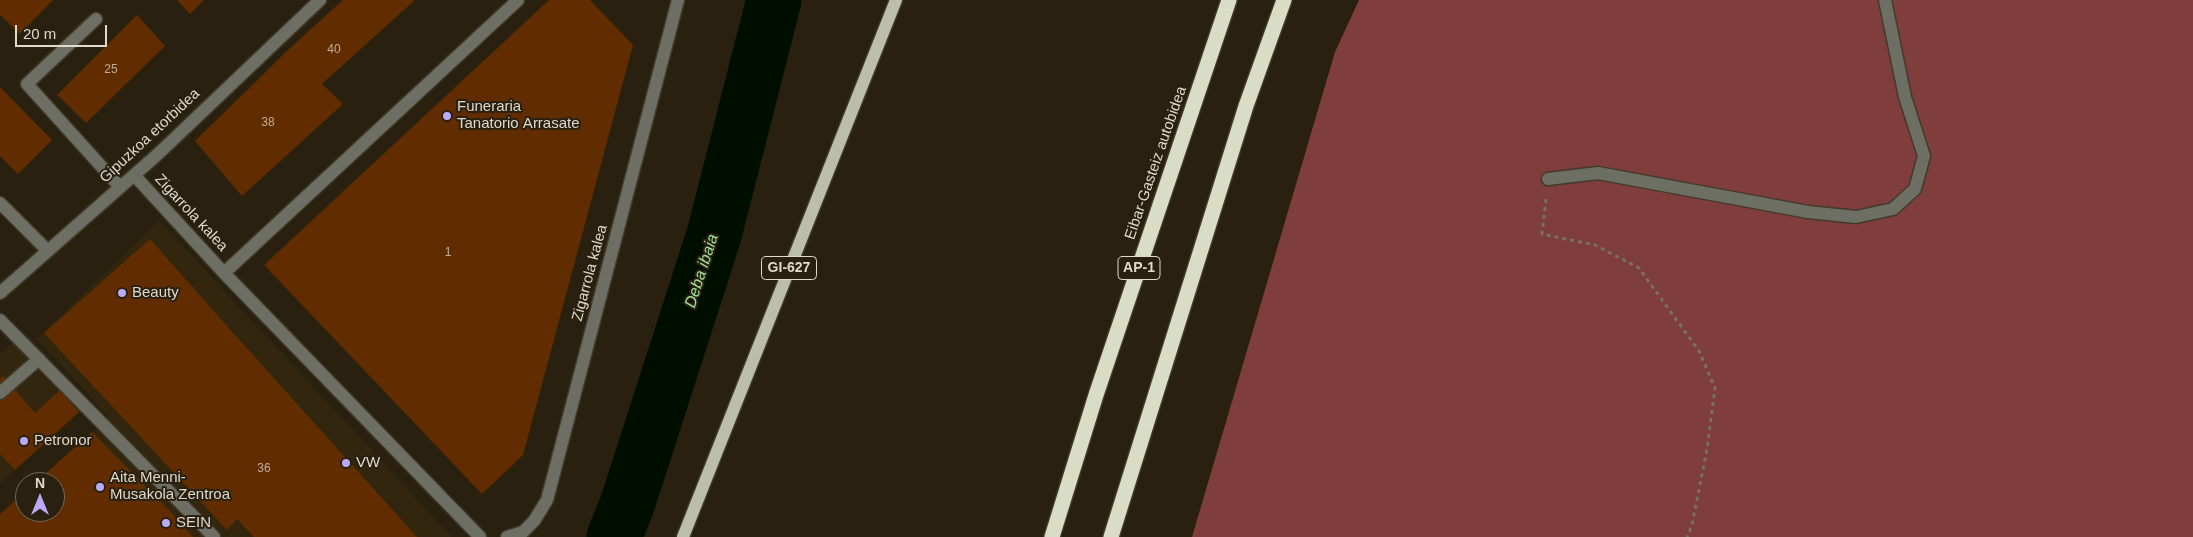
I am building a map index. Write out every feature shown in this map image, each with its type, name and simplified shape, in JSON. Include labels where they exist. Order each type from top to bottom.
[{"type":"highway","name":"Eibar-Gasteiz autobidea","points":[[1052,537],[1096,395],[1230,0]]},
{"type":"highway","points":[[1111,537],[1246,106],[1284,0]]},
{"type":"main road","name":"GI-627","points":[[683,537],[896,0]]},
{"type":"street","name":"Gipuzkoa etorbidea","points":[[0,293],[134,175],[320,0]]},
{"type":"street","name":"Zigarrola kalea","points":[[224,273],[518,0]]},
{"type":"street","name":"Zigarrola kalea","points":[[507,537],[523,532],[534,521],[547,500],[678,0]]},
{"type":"street","points":[[1548,179],[1598,172],[1808,212],[1856,216],[1893,209],[1915,189],[1924,156],[1905,97],[1885,0]]},
{"type":"street","points":[[96,20],[27,84],[120,187]]},
{"type":"street","name":"Zigarrola kalea","points":[[134,175],[224,273],[480,537]]},
{"type":"street","points":[[0,203],[47,250]]},
{"type":"street","points":[[0,320],[214,537]]},
{"type":"street","points":[[0,393],[39,359]]},
{"type":"path","points":[[1548,179],[1542,234],[1595,245],[1639,268],[1699,351],[1715,388],[1707,450],[1692,525],[1687,537]]},
{"type":"shaded area","points":[[1359,0],[2193,0],[2193,537],[1192,537],[1335,52]]},
{"type":"shaded area","points":[[159,220],[452,537],[0,537],[0,514],[15,501],[15,522],[65,522],[65,472],[47,472],[109,417],[37,339]]},
{"type":"shaded area","name":"Petronor","points":[[13,342],[79,412],[0,483],[0,354]]},
{"type":"building","points":[[0,0],[53,0],[20,34],[0,15]]},
{"type":"building","points":[[177,0],[204,0],[190,14]]},
{"type":"building","points":[[343,0],[415,0],[322,84],[343,104],[242,196],[195,141],[290,48]]},
{"type":"building","points":[[549,0],[590,0],[633,45],[523,455],[482,494],[264,265]]},
{"type":"building","points":[[137,15],[165,46],[86,123],[57,95]]},
{"type":"building","points":[[0,87],[52,140],[18,174],[0,156]]},
{"type":"building","points":[[150,239],[417,537],[254,537],[237,519],[227,530],[44,333]]},
{"type":"building","name":"Petronor","points":[[3,376],[35,413],[60,390],[79,412],[15,470],[0,454],[0,379]]},
{"type":"building","name":"Aita Menni- Musakola Zentroa","points":[[92,432],[193,537],[0,537],[0,514],[15,501],[15,522],[65,522],[65,472],[47,472]]},
{"type":"waterway","name":"Deba ibaia","points":[[614,537],[627,505],[714,235],[774,0]]},
{"type":"place","name":"Funeraria Tanatorio Arrasate","points":[[447,116]]},
{"type":"place","name":"Beauty","points":[[122,293]]},
{"type":"place","name":"Petronor","points":[[24,441]]},
{"type":"place","name":"VW","points":[[346,463]]},
{"type":"place","name":"Aita Menni- Musakola Zentroa","points":[[100,487]]},
{"type":"place","name":"SEIN","points":[[166,523]]}]
